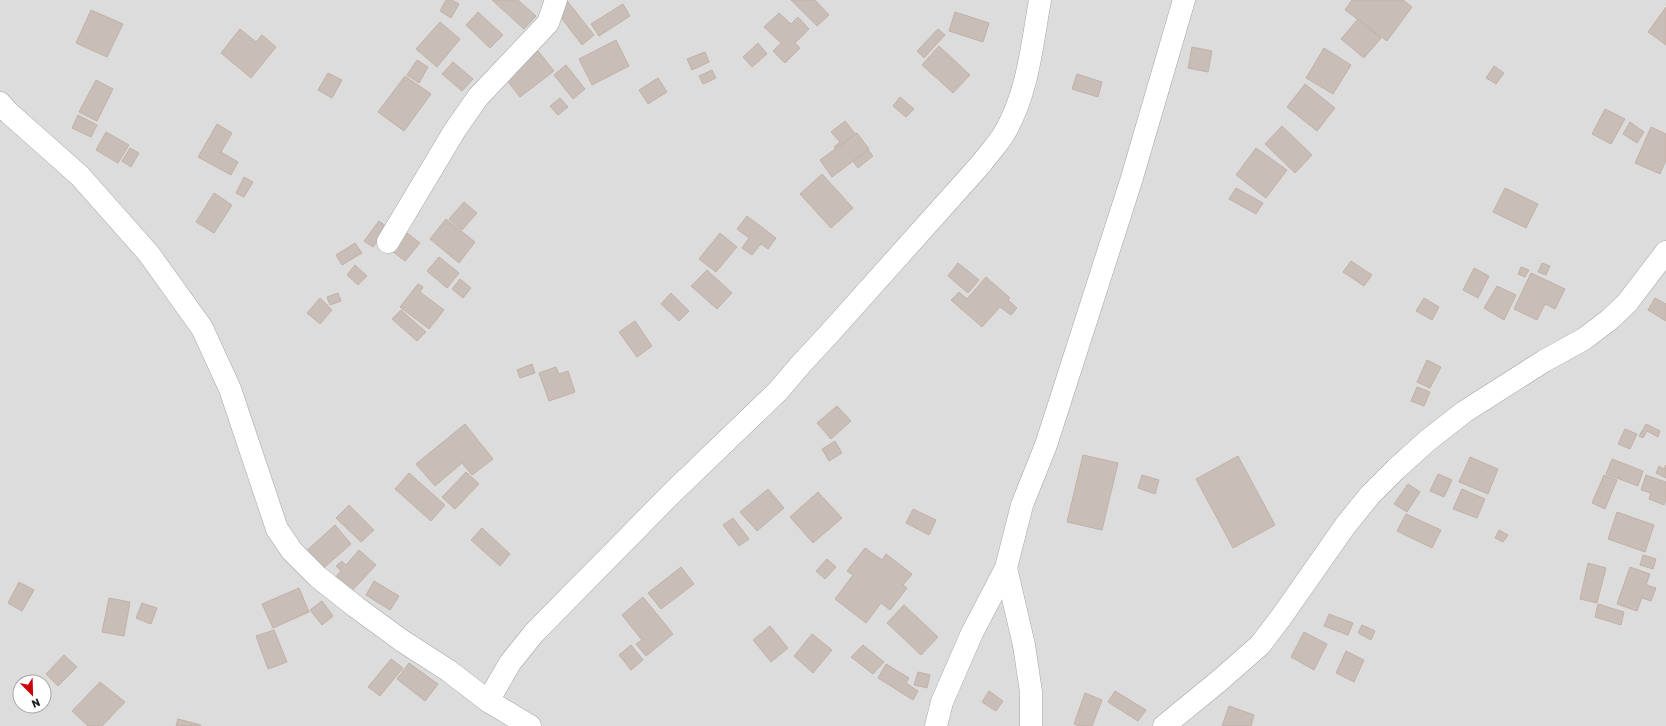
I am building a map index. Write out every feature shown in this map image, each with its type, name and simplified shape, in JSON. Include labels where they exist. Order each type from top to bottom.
[{"type":"street","points":[[388,242],[455,130],[478,98],[548,22],[556,0]]},
{"type":"street","points":[[488,701],[510,663],[534,633],[671,494],[778,391],[981,164],[1004,133],[1016,111],[1024,86],[1040,0]]},
{"type":"street","points":[[936,726],[942,702],[963,654],[1006,568],[1022,505],[1046,445],[1131,181],[1184,0]]},
{"type":"street","points":[[0,102],[86,182],[149,254],[202,328],[230,388],[277,529],[292,551],[318,577],[356,607],[401,640],[449,671],[488,701],[530,726]]},
{"type":"street","points":[[1164,726],[1260,645],[1366,500],[1396,469],[1427,441],[1464,412],[1544,361],[1584,339],[1610,320],[1627,303],[1666,252]]},
{"type":"street","points":[[1006,568],[1024,645],[1031,692],[1031,726]]},
{"type":"shaded area","points":[[0,0],[1666,0],[1666,726],[0,726]]},
{"type":"building","points":[[446,0],[452,0],[459,4],[451,18],[440,11]]},
{"type":"building","points":[[492,0],[518,0],[536,16],[524,29]]},
{"type":"building","points":[[791,0],[815,0],[829,15],[817,26]]},
{"type":"building","points":[[1352,0],[1403,0],[1412,7],[1387,41],[1345,10]]},
{"type":"building","points":[[568,2],[594,35],[582,45],[556,11]]},
{"type":"building","points":[[623,4],[630,16],[599,36],[591,24]]},
{"type":"building","points":[[1666,7],[1666,45],[1648,32]]},
{"type":"building","points":[[91,10],[123,24],[107,57],[76,43]]},
{"type":"building","points":[[478,12],[503,35],[490,48],[466,25]]},
{"type":"building","points":[[955,12],[989,23],[983,42],[949,31]]},
{"type":"building","points":[[779,13],[791,24],[798,17],[809,29],[795,43],[800,48],[785,63],[773,51],[781,43],[764,27]]},
{"type":"building","points":[[1358,19],[1381,38],[1364,58],[1341,39]]},
{"type":"building","points":[[440,22],[460,39],[437,67],[416,49]]},
{"type":"building","points":[[240,29],[256,42],[262,35],[276,47],[251,78],[221,53]]},
{"type":"building","points":[[938,29],[945,35],[924,58],[917,51]]},
{"type":"building","points":[[616,40],[629,66],[592,85],[579,59]]},
{"type":"building","points":[[758,43],[767,54],[752,67],[743,57]]},
{"type":"building","points":[[939,46],[970,75],[953,93],[922,65]]},
{"type":"building","points":[[1192,47],[1212,51],[1208,72],[1188,68]]},
{"type":"building","points":[[1324,48],[1351,65],[1333,94],[1306,78]]},
{"type":"building","points":[[538,51],[554,71],[520,97],[505,78]]},
{"type":"building","points":[[705,52],[709,62],[692,70],[687,59]]},
{"type":"building","points":[[417,60],[428,67],[419,83],[407,75]]},
{"type":"building","points":[[453,62],[473,79],[462,91],[442,74]]},
{"type":"building","points":[[566,65],[585,89],[573,99],[554,75]]},
{"type":"building","points":[[1494,66],[1504,73],[1496,84],[1486,78]]},
{"type":"building","points":[[712,70],[716,78],[703,84],[699,76]]},
{"type":"building","points":[[328,73],[342,80],[332,98],[318,90]]},
{"type":"building","points":[[1077,74],[1102,82],[1098,97],[1072,89]]},
{"type":"building","points":[[405,76],[431,94],[404,131],[378,112]]},
{"type":"building","points":[[658,78],[667,92],[648,104],[639,90]]},
{"type":"building","points":[[96,80],[113,89],[97,121],[79,112]]},
{"type":"building","points":[[1305,84],[1335,108],[1317,131],[1287,107]]},
{"type":"building","points":[[900,97],[914,109],[906,117],[893,106]]},
{"type":"building","points":[[560,98],[568,107],[558,115],[550,106]]},
{"type":"building","points":[[1605,109],[1625,119],[1611,144],[1592,134]]},
{"type":"building","points":[[78,115],[97,125],[91,137],[72,128]]},
{"type":"building","points":[[845,121],[873,156],[858,168],[846,152],[842,156],[834,147],[840,142],[831,132]]},
{"type":"building","points":[[1630,122],[1644,132],[1637,143],[1623,134]]},
{"type":"building","points":[[217,124],[232,133],[221,152],[238,162],[231,175],[198,157]]},
{"type":"building","points":[[1282,126],[1312,155],[1295,173],[1265,144]]},
{"type":"building","points":[[1651,127],[1666,134],[1666,160],[1660,174],[1635,163]]},
{"type":"building","points":[[106,132],[129,145],[118,163],[96,150]]},
{"type":"building","points":[[857,133],[869,149],[832,177],[820,160]]},
{"type":"building","points":[[130,148],[139,153],[131,167],[122,161]]},
{"type":"building","points":[[1256,148],[1287,170],[1266,198],[1236,175]]},
{"type":"building","points":[[822,174],[853,208],[831,228],[800,194]]},
{"type":"building","points":[[244,177],[253,182],[244,197],[236,193]]},
{"type":"building","points":[[1236,188],[1263,203],[1256,214],[1229,199]]},
{"type":"building","points":[[1505,188],[1538,204],[1526,228],[1493,212]]},
{"type":"building","points":[[214,193],[232,205],[214,233],[196,222]]},
{"type":"building","points":[[464,202],[477,213],[462,230],[449,219]]},
{"type":"building","points":[[747,216],[776,238],[768,249],[761,244],[752,255],[742,248],[749,238],[737,229]]},
{"type":"building","points":[[446,219],[475,242],[459,263],[430,239]]},
{"type":"building","points":[[379,221],[387,227],[373,247],[364,241]]},
{"type":"building","points":[[407,233],[420,243],[405,261],[392,251]]},
{"type":"building","points":[[720,233],[737,247],[716,272],[699,259]]},
{"type":"building","points":[[355,243],[362,253],[342,265],[336,255]]},
{"type":"building","points":[[439,257],[459,273],[447,288],[427,271]]},
{"type":"building","points":[[1351,261],[1372,275],[1364,286],[1343,272]]},
{"type":"building","points":[[958,263],[979,280],[968,293],[948,276]]},
{"type":"building","points":[[1542,263],[1550,266],[1546,275],[1538,272]]},
{"type":"building","points":[[355,265],[367,276],[358,285],[347,275]]},
{"type":"building","points":[[1521,267],[1529,270],[1525,277],[1518,274]]},
{"type":"building","points":[[1474,268],[1489,276],[1478,298],[1463,290]]},
{"type":"building","points":[[707,270],[732,293],[717,309],[691,286]]},
{"type":"building","points":[[1531,273],[1565,289],[1555,309],[1545,304],[1537,320],[1514,309]]},
{"type":"building","points":[[986,277],[1010,298],[1008,300],[1017,308],[1011,315],[1000,307],[982,327],[951,300],[959,292],[967,299]]},
{"type":"building","points":[[460,279],[471,288],[463,298],[452,289]]},
{"type":"building","points":[[418,284],[423,287],[420,292],[444,310],[429,329],[400,307]]},
{"type":"building","points":[[1497,286],[1516,295],[1504,320],[1484,308]]},
{"type":"building","points":[[338,293],[341,301],[330,305],[327,297]]},
{"type":"building","points":[[671,293],[689,311],[679,321],[661,304]]},
{"type":"building","points":[[320,298],[332,310],[320,324],[307,313]]},
{"type":"building","points":[[1424,298],[1439,307],[1432,320],[1416,311]]},
{"type":"building","points":[[1655,298],[1666,304],[1666,321],[1648,310]]},
{"type":"building","points":[[401,310],[426,332],[417,341],[392,319]]},
{"type":"building","points":[[635,321],[652,346],[637,357],[619,332]]},
{"type":"building","points":[[1427,360],[1441,367],[1430,388],[1417,382]]},
{"type":"building","points":[[532,364],[535,373],[520,378],[517,370]]},
{"type":"building","points":[[556,367],[559,374],[568,371],[575,392],[549,401],[539,373]]},
{"type":"building","points":[[1417,387],[1430,392],[1424,406],[1411,401]]},
{"type":"building","points":[[837,406],[851,421],[831,439],[817,423]]},
{"type":"building","points":[[465,424],[493,459],[472,475],[462,463],[435,486],[416,464]]},
{"type":"building","points":[[1646,424],[1660,431],[1658,437],[1647,431],[1643,438],[1639,436]]},
{"type":"building","points":[[1625,429],[1637,434],[1630,449],[1618,444]]},
{"type":"building","points":[[835,441],[842,453],[829,461],[822,449]]},
{"type":"building","points":[[1083,455],[1118,463],[1102,530],[1067,522]]},
{"type":"building","points":[[1238,456],[1275,525],[1233,548],[1196,479]]},
{"type":"building","points":[[1470,457],[1498,469],[1488,494],[1459,482]]},
{"type":"building","points":[[1612,459],[1643,471],[1638,486],[1606,474]]},
{"type":"building","points":[[1666,465],[1666,478],[1656,473],[1659,466],[1664,469]]},
{"type":"building","points":[[466,472],[479,484],[455,509],[442,497]]},
{"type":"building","points":[[409,473],[445,505],[431,521],[395,489]]},
{"type":"building","points":[[1438,474],[1452,480],[1444,497],[1430,491]]},
{"type":"building","points":[[1142,475],[1159,480],[1155,494],[1138,488]]},
{"type":"building","points":[[1604,475],[1617,480],[1605,509],[1592,503]]},
{"type":"building","points":[[1646,475],[1666,482],[1666,499],[1664,505],[1649,499],[1651,493],[1641,490]]},
{"type":"building","points":[[1408,484],[1420,492],[1407,512],[1394,504]]},
{"type":"building","points":[[768,489],[784,508],[757,531],[740,512]]},
{"type":"building","points":[[1462,489],[1485,499],[1477,518],[1453,509]]},
{"type":"building","points":[[818,492],[842,518],[813,543],[790,517]]},
{"type":"building","points":[[349,505],[374,530],[361,542],[336,518]]},
{"type":"building","points":[[913,509],[936,520],[929,535],[906,523]]},
{"type":"building","points":[[1617,512],[1654,525],[1645,552],[1608,539]]},
{"type":"building","points":[[1406,514],[1441,530],[1432,548],[1397,531]]},
{"type":"building","points":[[733,518],[749,539],[739,546],[723,525]]},
{"type":"building","points":[[335,525],[351,544],[319,572],[303,554]]},
{"type":"building","points":[[482,528],[510,554],[500,566],[471,540]]},
{"type":"building","points":[[1499,530],[1508,535],[1503,542],[1495,538]]},
{"type":"building","points":[[865,548],[882,560],[886,554],[912,574],[903,585],[907,588],[890,610],[881,603],[866,623],[835,599],[853,575],[847,571]]},
{"type":"building","points":[[359,550],[376,565],[348,595],[332,581],[341,571],[336,566],[342,561],[346,565]]},
{"type":"building","points":[[1643,555],[1656,559],[1653,569],[1640,565]]},
{"type":"building","points":[[827,559],[836,567],[825,579],[816,571]]},
{"type":"building","points":[[1588,563],[1606,568],[1597,603],[1580,599]]},
{"type":"building","points":[[681,567],[694,584],[661,609],[648,593]]},
{"type":"building","points":[[1630,567],[1650,574],[1646,585],[1656,588],[1651,601],[1642,598],[1637,611],[1617,604]]},
{"type":"building","points":[[374,581],[399,596],[390,610],[366,595]]},
{"type":"building","points":[[19,582],[34,590],[22,611],[8,603]]},
{"type":"building","points":[[299,588],[309,612],[273,628],[262,604]]},
{"type":"building","points":[[643,597],[673,634],[646,656],[636,644],[642,640],[622,615]]},
{"type":"building","points":[[109,598],[130,602],[124,636],[102,632]]},
{"type":"building","points":[[322,601],[333,616],[322,625],[310,610]]},
{"type":"building","points":[[142,603],[157,608],[151,624],[136,618]]},
{"type":"building","points":[[1598,604],[1624,612],[1621,625],[1595,617]]},
{"type":"building","points":[[904,605],[938,637],[921,655],[887,623]]},
{"type":"building","points":[[1329,614],[1353,623],[1348,635],[1324,626]]},
{"type":"building","points":[[1362,625],[1375,631],[1371,640],[1358,633]]},
{"type":"building","points":[[770,626],[788,648],[771,662],[753,640]]},
{"type":"building","points":[[274,630],[287,662],[268,669],[256,636]]},
{"type":"building","points":[[1304,632],[1327,644],[1314,670],[1291,657]]},
{"type":"building","points":[[812,634],[832,650],[813,673],[794,656]]},
{"type":"building","points":[[631,645],[643,660],[631,670],[619,655]]},
{"type":"building","points":[[863,645],[884,662],[873,674],[851,657]]},
{"type":"building","points":[[1346,651],[1364,660],[1354,682],[1336,673]]},
{"type":"building","points":[[64,655],[77,667],[58,686],[52,680],[52,674],[46,674]]},
{"type":"building","points":[[391,659],[403,668],[380,696],[368,687]]},
{"type":"building","points":[[409,663],[438,684],[425,701],[397,679]]},
{"type":"building","points":[[886,664],[909,678],[906,683],[918,691],[913,700],[878,678]]},
{"type":"building","points":[[918,672],[930,675],[927,688],[914,685]]},
{"type":"building","points":[[100,682],[125,702],[102,726],[88,726],[72,711]]},
{"type":"building","points":[[989,691],[1003,701],[996,711],[982,702]]},
{"type":"building","points":[[1115,691],[1146,710],[1138,721],[1108,702]]},
{"type":"building","points":[[1085,693],[1102,700],[1092,726],[1079,726],[1074,724]]},
{"type":"building","points":[[1229,706],[1254,715],[1251,726],[1222,726]]},
{"type":"building","points":[[178,719],[201,725],[176,726]]}]
